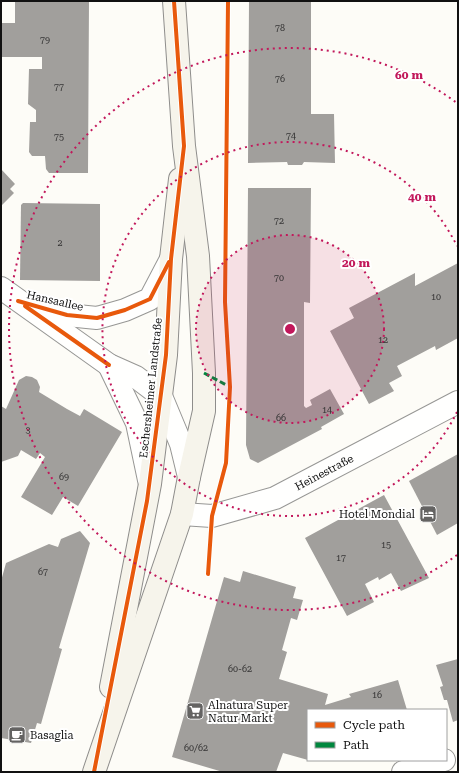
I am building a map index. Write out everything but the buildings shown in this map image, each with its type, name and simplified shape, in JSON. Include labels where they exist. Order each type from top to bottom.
[{"type":"main road","name":"Eschersheimer Landstraße","points":[[95,769],[182,514],[204,412],[204,373],[198,256],[184,146],[174,1]]},
{"type":"main road","name":"Eschersheimer Landstraße","points":[[95,769],[150,484],[166,355],[171,259],[184,146]]},
{"type":"street","name":"Hansaallee","points":[[18,301],[67,315],[97,318],[125,310],[150,299],[171,259]]},
{"type":"street","name":"Hansaallee","points":[[1,288],[108,365],[136,377],[161,396],[182,444],[189,477]]},
{"type":"street","name":"Hansaallee","points":[[108,365],[137,423],[150,484]]},
{"type":"street","name":"Heinestraße","points":[[182,514],[212,516],[275,498],[458,402]]},
{"type":"street","points":[[447,759],[458,756]]},
{"type":"street","points":[[403,772],[442,761]]},
{"type":"marked path","points":[[204,373],[230,387]]},
{"type":"cycle path","points":[[94,772],[147,501],[166,355],[171,259],[184,146],[174,1]]},
{"type":"cycle path","points":[[208,574],[212,516],[226,463],[230,387],[225,302],[228,1]]},
{"type":"cycle path","points":[[18,301],[67,315],[97,318],[125,310],[150,299],[169,262]]},
{"type":"cycle path","points":[[25,306],[109,365]]},
{"type":"place","name":"Hotel Mondial","points":[[428,514]]},
{"type":"place","name":"Alnatura Super Natur Markt","points":[[195,711]]},
{"type":"place","name":"Basaglia","points":[[17,735]]}]
